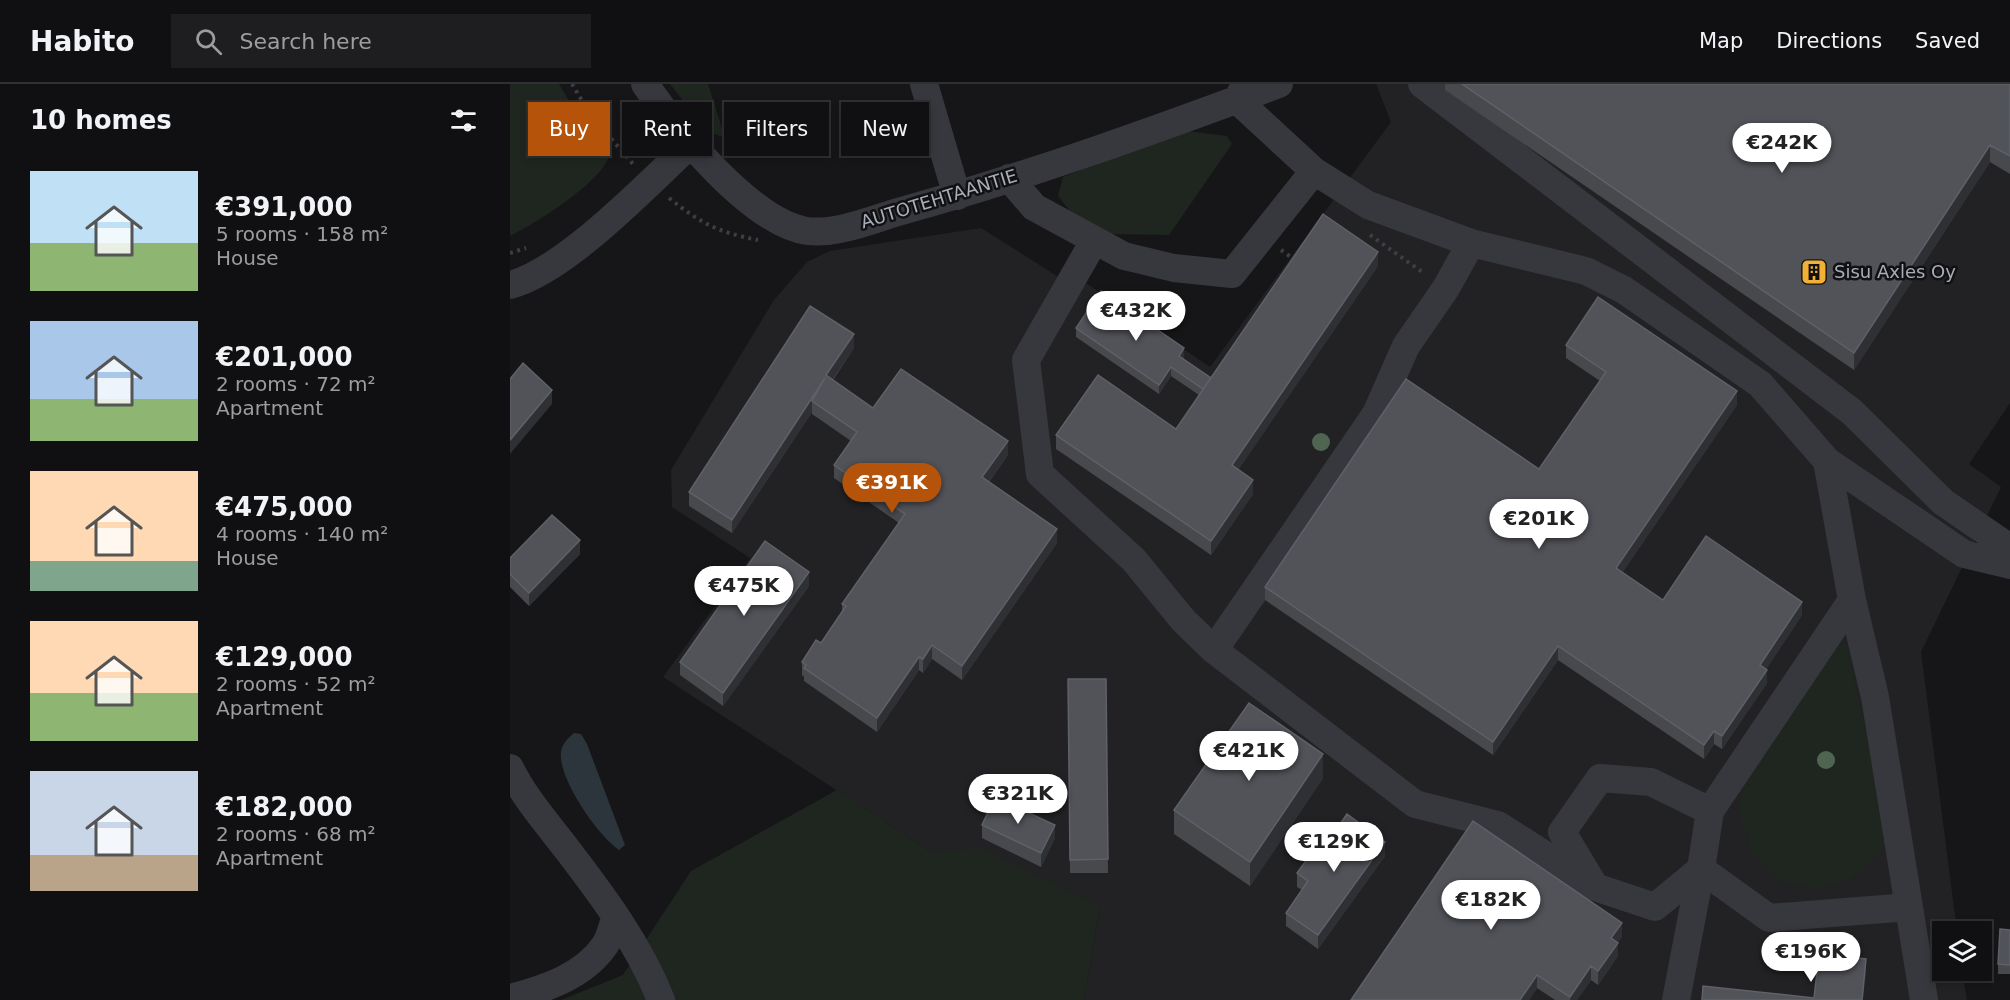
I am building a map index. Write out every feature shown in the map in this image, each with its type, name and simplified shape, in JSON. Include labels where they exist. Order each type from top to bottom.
[{"type":"street","name":"AUTOTEHTAANTIE","points":[[645,84],[658,102]]},
{"type":"street","points":[[924,84],[957,196]]},
{"type":"street","name":"AUTOTEHTAANTIE","points":[[705,156],[747,199],[774,219],[807,231],[838,229],[957,196],[1241,92],[1279,84]]},
{"type":"street","points":[[1422,84],[1852,412],[1943,502],[2010,548]]},
{"type":"street","points":[[1241,92],[1297,158],[1368,205],[1471,243],[1586,271],[1624,291],[1760,384],[1827,461],[1964,554],[2010,566]]},
{"type":"street","points":[[510,285],[520,282],[564,257],[677,156]]},
{"type":"street","points":[[1009,178],[1034,207],[1124,256],[1182,269],[1232,274],[1314,171]]},
{"type":"street","points":[[1094,241],[1026,360],[1040,474],[1134,560],[1183,620],[1214,650],[1414,804],[1498,825],[1595,887],[1655,907],[1701,869]]},
{"type":"street","points":[[1214,650],[1376,414],[1406,346],[1446,288],[1471,243]]},
{"type":"street","points":[[1827,461],[1852,600],[1875,697],[1924,1000]]},
{"type":"street","points":[[1676,1000],[1710,811],[1852,600]]},
{"type":"street","points":[[510,768],[519,787],[593,883],[615,919],[641,954],[661,1000]]},
{"type":"street","points":[[1595,887],[1562,832],[1600,778],[1651,782],[1710,811]]},
{"type":"street","points":[[1701,869],[1769,918],[1909,907]]},
{"type":"street","points":[[510,998],[548,987],[582,970],[606,944],[615,919]]},
{"type":"path","points":[[625,170],[632,163]]},
{"type":"path","points":[[1363,230],[1446,288]]},
{"type":"path","points":[[1284,240],[1278,248],[1299,263]]},
{"type":"path","points":[[510,253],[536,242]]},
{"type":"path","points":[[1144,329],[1182,269]]},
{"type":"shaded area","points":[[510,84],[559,84],[570,102],[528,102],[528,156],[608,156],[605,165],[596,176],[567,201],[510,236]]},
{"type":"shaded area","points":[[670,84],[708,84],[724,138],[712,133],[712,102],[684,102]]},
{"type":"shaded area","points":[[1376,84],[2010,84],[2010,403],[1969,464],[2001,487],[1921,652],[1956,921],[1932,921],[1932,981],[1964,981],[1967,1000],[1084,1000],[1100,906],[933,853],[663,677],[750,558],[672,507],[671,470],[774,300],[807,262],[830,251],[981,228],[1076,288],[1083,281],[1210,367],[1391,122]]},
{"type":"shaded area","points":[[1179,130],[1227,136],[1232,144],[1169,235],[1113,234],[1077,220],[1058,196],[1063,177]]},
{"type":"shaded area","points":[[1832,644],[1846,645],[1887,821],[1884,850],[1850,879],[1818,889],[1782,882],[1751,851],[1738,808],[1750,767]]},
{"type":"shaded area","points":[[574,733],[581,734],[587,744],[625,845],[619,850],[610,843],[591,820],[572,791],[566,777],[561,752],[564,744]]},
{"type":"shaded area","points":[[837,790],[933,853],[979,848],[1100,906],[1084,1000],[561,1000],[623,975],[691,871]]},
{"type":"building","name":"Sisu Axles Oy","points":[[1462,84],[2010,84],[2010,156],[1990,145],[1854,353]]},
{"type":"building","points":[[1323,214],[1378,252],[1232,465],[1253,480],[1211,541],[1056,435],[1098,375],[1176,429]]},
{"type":"building","points":[[1101,291],[1184,348],[1179,356],[1211,378],[1203,389],[1171,367],[1159,385],[1076,328]]},
{"type":"building","points":[[1598,297],[1737,391],[1616,568],[1663,600],[1706,536],[1802,602],[1760,665],[1767,670],[1722,736],[1714,731],[1704,745],[1558,646],[1493,742],[1265,587],[1406,379],[1539,469],[1606,372],[1566,345]]},
{"type":"building","points":[[810,306],[854,334],[826,375],[873,408],[901,369],[1008,441],[982,477],[1057,529],[962,666],[932,645],[923,659],[919,657],[877,718],[804,668],[806,665],[802,662],[816,640],[821,643],[846,606],[842,604],[905,514],[834,465],[857,432],[812,401],[825,378],[732,520],[689,492]]},
{"type":"building","points":[[523,363],[552,390],[510,440],[510,379]]},
{"type":"building","points":[[552,515],[580,540],[529,593],[510,574],[510,558]]},
{"type":"building","points":[[765,541],[809,572],[723,693],[680,662]]},
{"type":"building","points":[[1068,679],[1106,679],[1108,859],[1070,860]]},
{"type":"building","points":[[1249,703],[1323,754],[1250,862],[1174,810]]},
{"type":"building","points":[[995,797],[1055,825],[1041,853],[982,825]]},
{"type":"building","points":[[1347,814],[1385,842],[1318,935],[1286,913],[1308,881],[1297,873],[1318,844],[1323,848]]},
{"type":"building","points":[[1473,821],[1622,923],[1611,938],[1618,943],[1598,971],[1591,966],[1570,997],[1537,975],[1520,1000],[1351,1000]]},
{"type":"building","points":[[2000,929],[2010,930],[2010,965],[1998,964]]},
{"type":"building","points":[[1819,954],[1866,959],[1862,1000],[1702,1000],[1703,986],[1814,998]]},
{"type":"place","name":"Sisu Axles Oy","points":[[1814,272]]}]
